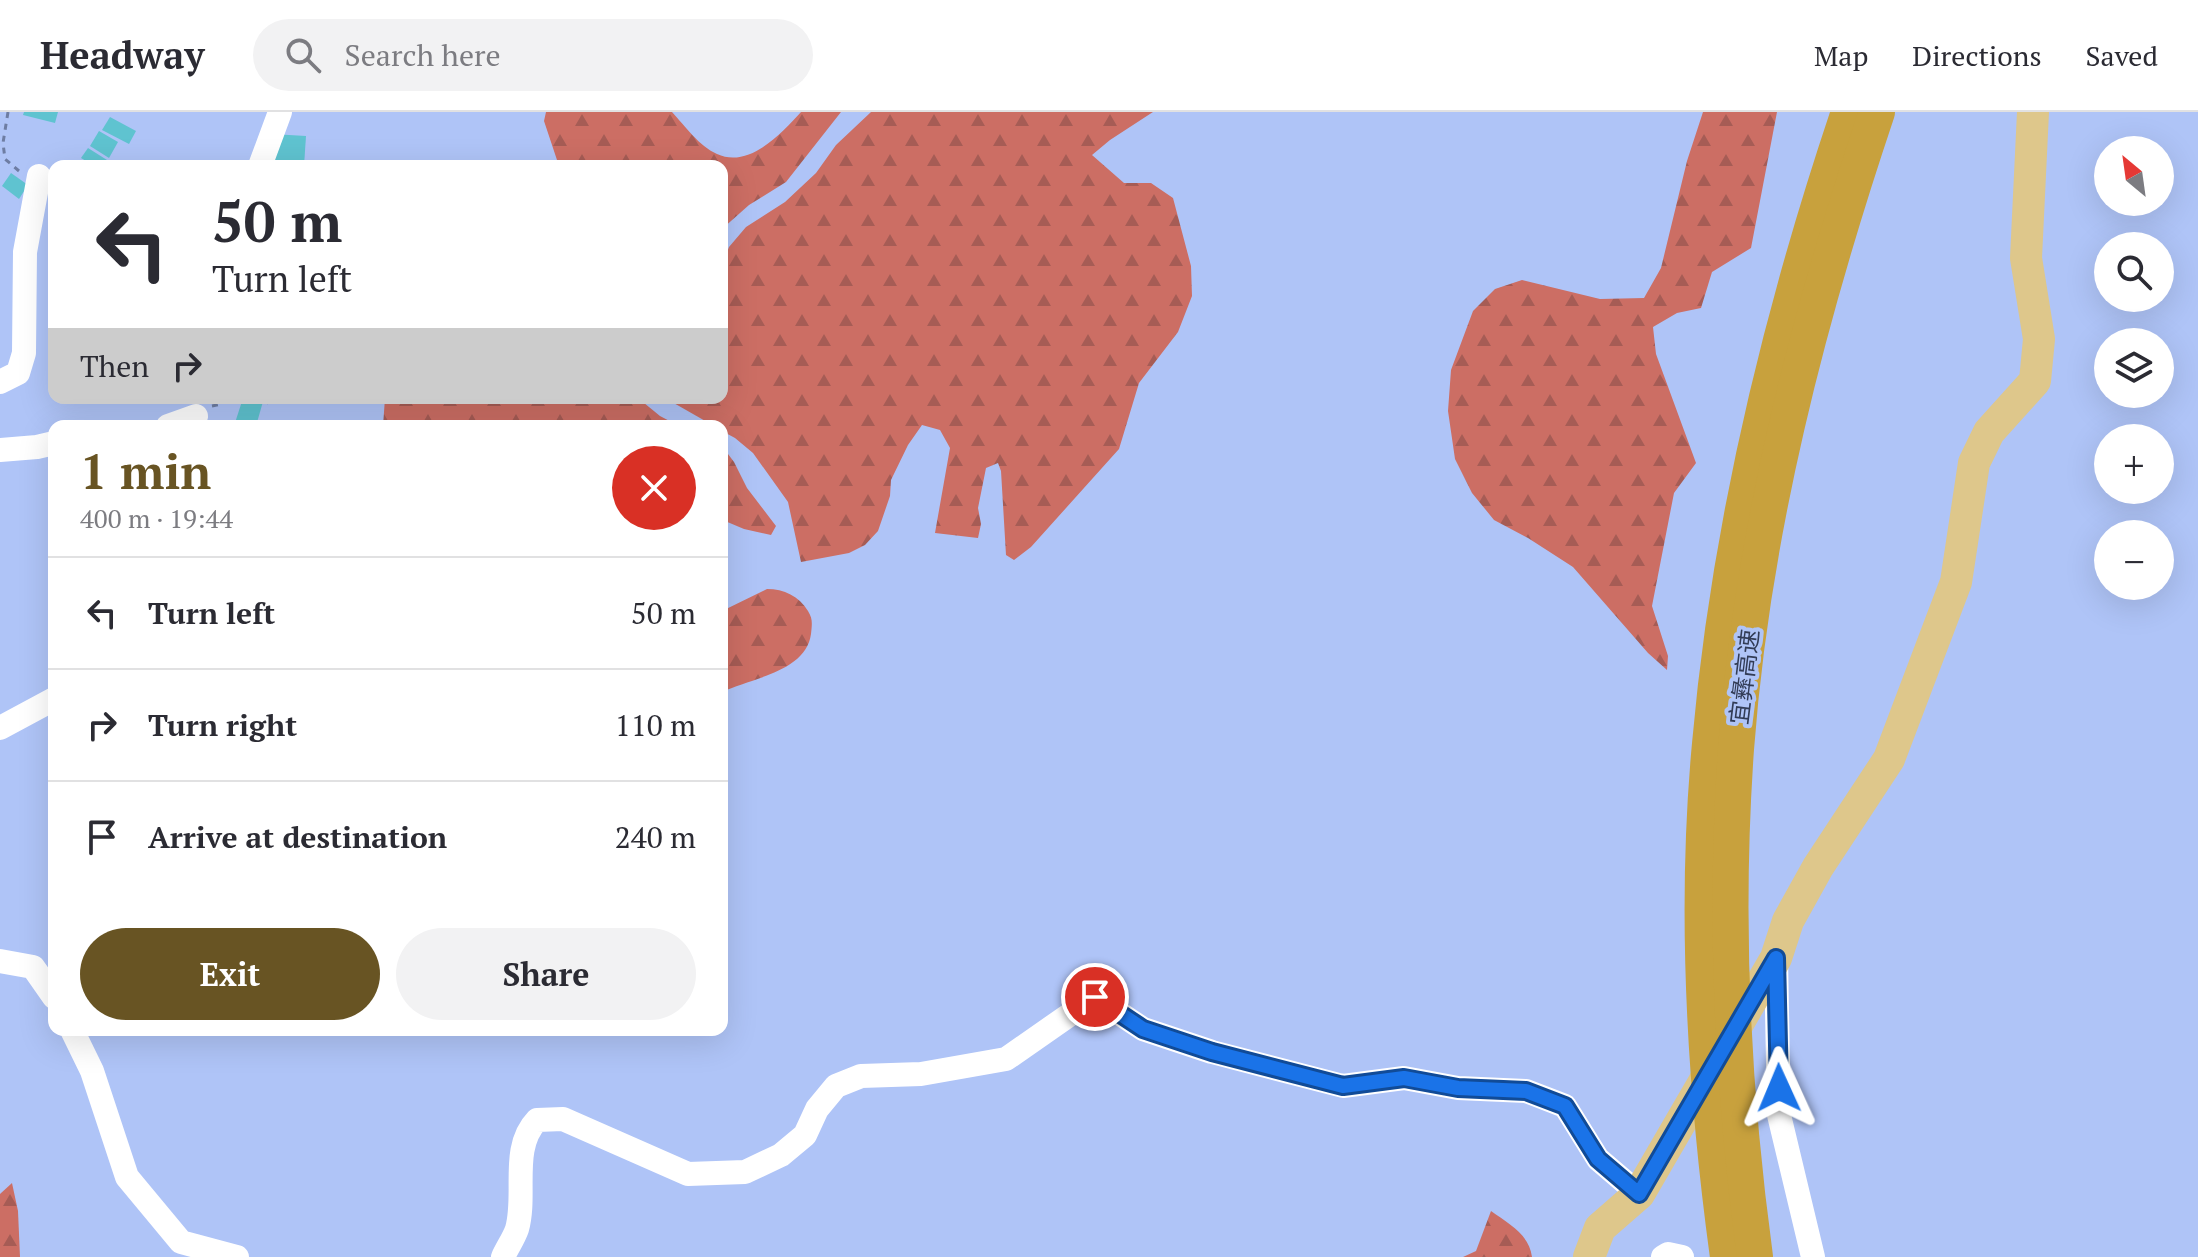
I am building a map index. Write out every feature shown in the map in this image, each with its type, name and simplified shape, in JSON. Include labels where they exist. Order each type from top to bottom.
[{"type":"highway","name":"宜彝高速","points":[[1755,1257],[1704,895],[1710,745],[1731,578],[1749,482],[1783,331],[1849,112]]},
{"type":"highway","name":"宜彝高速","points":[[1728,1257],[1714,1154],[1718,990],[1736,747],[1758,582],[1780,459],[1834,244],[1877,112]]},
{"type":"main road","points":[[1589,1257],[1600,1228],[1639,1194],[1776,958],[1788,921],[1818,867],[1889,759],[1956,582],[1974,463],[1989,432],[2035,381],[2039,339],[2026,258],[2033,112]]},
{"type":"street","points":[[262,160],[280,112]]},
{"type":"street","points":[[0,382],[18,373],[24,353],[25,252],[38,181]]},
{"type":"street","points":[[0,450],[48,444]]},
{"type":"street","points":[[0,728],[48,702]]},
{"type":"street","points":[[1776,958],[1779,1115],[1813,1257]]},
{"type":"street","points":[[0,961],[33,967],[48,988]]},
{"type":"street","points":[[503,1257],[517,1228],[522,1157],[529,1128],[537,1120],[563,1119],[688,1174],[745,1172],[781,1155],[805,1135],[817,1109],[836,1086],[861,1076],[921,1074],[1006,1059],[1095,997],[1143,1029],[1212,1052],[1343,1086],[1404,1078],[1458,1088],[1526,1091],[1565,1106],[1598,1159],[1639,1194]]},
{"type":"street","points":[[75,1036],[92,1071],[127,1177],[181,1242],[237,1257]]},
{"type":"street","points":[[1663,1257],[1668,1254],[1682,1257]]},
{"type":"path","points":[[8,112],[3,143],[5,159],[38,181]]},
{"type":"path","points":[[269,404],[270,408]]},
{"type":"green space","points":[[546,112],[672,112],[704,146],[717,154],[741,157],[775,138],[801,112],[841,112],[786,182],[749,205],[728,224],[728,160],[557,160],[544,121]]},
{"type":"green space","points":[[871,112],[1153,112],[1092,155],[1124,183],[1151,183],[1173,198],[1191,266],[1192,296],[1178,332],[1139,383],[1119,449],[1031,547],[1014,560],[1006,555],[998,463],[986,468],[978,508],[981,524],[978,538],[935,533],[950,448],[940,430],[922,425],[891,480],[890,496],[878,531],[865,545],[849,553],[801,562],[788,502],[753,453],[728,434],[728,420],[704,420],[676,404],[728,404],[729,247],[746,227],[785,202],[816,173],[836,145]]},
{"type":"green space","points":[[1703,112],[1777,112],[1751,248],[1712,272],[1701,308],[1677,313],[1653,327],[1656,354],[1696,463],[1674,493],[1652,606],[1668,656],[1667,670],[1648,653],[1573,567],[1494,520],[1472,493],[1455,459],[1448,411],[1451,370],[1473,311],[1495,289],[1522,280],[1600,299],[1644,298],[1661,268],[1687,161]]},
{"type":"green space","points":[[385,404],[645,404],[668,420],[383,420]]},
{"type":"green space","points":[[728,454],[747,488],[776,526],[771,535],[728,522]]},
{"type":"green space","points":[[767,589],[790,594],[800,601],[811,617],[807,647],[799,657],[776,672],[728,690],[728,608]]},
{"type":"green space","points":[[12,1183],[18,1211],[20,1257],[0,1257],[0,1194]]},
{"type":"green space","points":[[1491,1211],[1522,1236],[1532,1257],[1463,1257],[1476,1251]]},
{"type":"building","points":[[24,112],[58,112],[55,123],[23,115]]},
{"type":"building","points":[[110,117],[136,131],[129,144],[102,130]]},
{"type":"building","points":[[99,131],[118,142],[109,158],[90,146]]},
{"type":"building","points":[[272,134],[306,136],[304,160],[270,160]]},
{"type":"building","points":[[88,148],[107,160],[84,160],[81,158]]},
{"type":"building","points":[[11,173],[28,185],[19,199],[2,186]]},
{"type":"building","points":[[241,404],[262,404],[258,420],[236,420]]},
{"type":"route","points":[[1095,997],[1143,1029],[1212,1052],[1343,1086],[1404,1078],[1458,1088],[1526,1091],[1565,1106],[1598,1159],[1639,1194],[1776,958],[1779,1088]]}]
